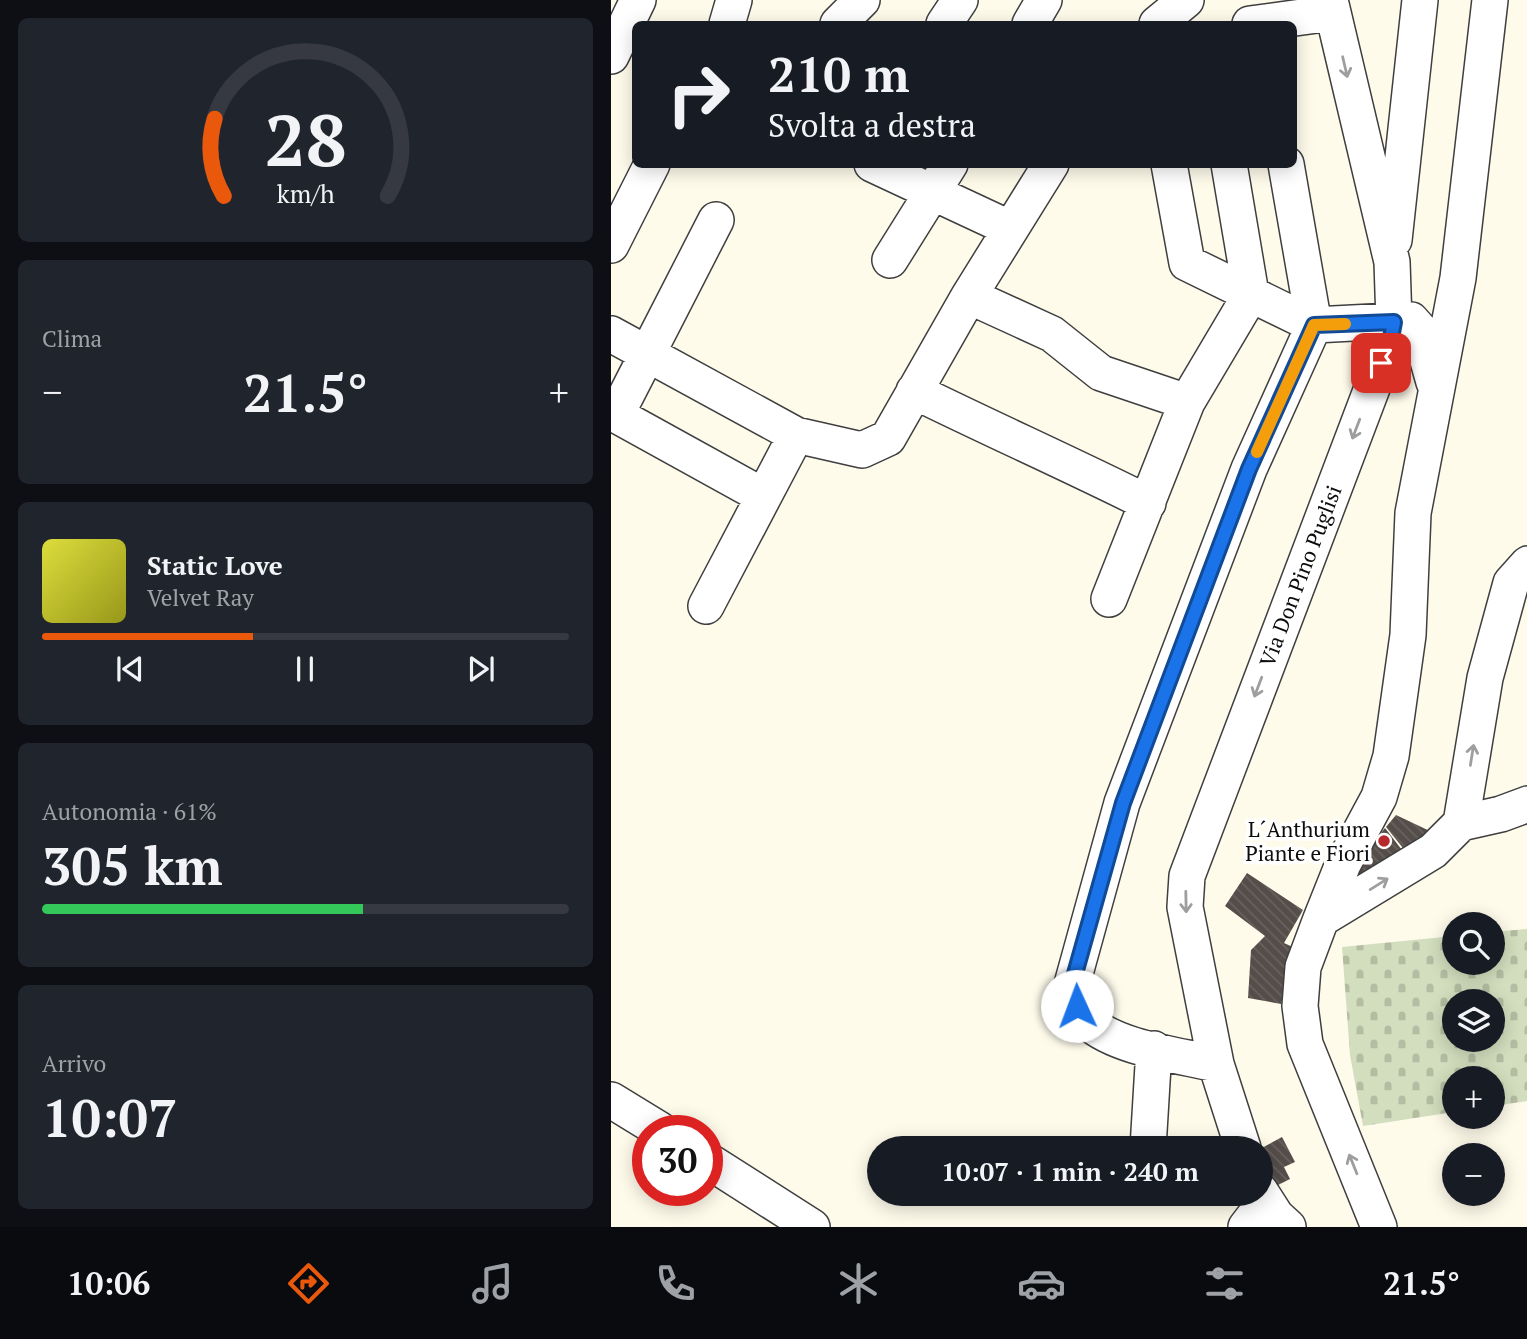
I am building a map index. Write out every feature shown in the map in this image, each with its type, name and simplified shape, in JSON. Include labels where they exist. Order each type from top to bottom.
[{"type":"street","points":[[619,47],[638,0]]},
{"type":"street","points":[[728,21],[734,0]]},
{"type":"street","points":[[830,21],[832,0]]},
{"type":"street","points":[[840,21],[862,0]]},
{"type":"street","points":[[946,21],[960,0]]},
{"type":"street","points":[[1032,21],[1044,0]]},
{"type":"street","points":[[1161,21],[1186,0]]},
{"type":"street","points":[[1392,262],[1420,0]]},
{"type":"street","points":[[1379,1227],[1305,1044],[1301,1006],[1303,967],[1343,864],[1379,797],[1391,756],[1408,635],[1414,513],[1459,278],[1490,0]]},
{"type":"street","points":[[1256,18],[1331,6]]},
{"type":"street","name":"Via Don Pino Puglisi","points":[[1239,1136],[1216,1064],[1185,906],[1187,876],[1391,338],[1394,322],[1392,262],[1331,6]]},
{"type":"street","points":[[611,245],[650,168]]},
{"type":"street","points":[[890,168],[941,179],[1009,228]]},
{"type":"street","points":[[611,334],[796,435],[862,450],[888,438],[1009,228],[1048,168]]},
{"type":"street","points":[[1170,168],[1187,263],[1314,325],[1411,320],[1419,328],[1432,377],[1438,387]]},
{"type":"street","points":[[1109,599],[1187,402],[1251,294],[1230,168]]},
{"type":"street","points":[[1216,1064],[1110,1036],[1087,1021],[1077,1006],[1071,988],[1127,790],[1249,469],[1314,325],[1287,168]]},
{"type":"street","points":[[890,260],[941,179]]},
{"type":"street","points":[[716,220],[648,355],[614,414],[763,496]]},
{"type":"street","points":[[969,296],[1052,334],[1101,373],[1187,402]]},
{"type":"street","points":[[914,391],[1148,503]]},
{"type":"street","points":[[706,607],[796,435]]},
{"type":"street","points":[[1321,919],[1433,851],[1461,822],[1485,678],[1511,583],[1527,564]]},
{"type":"street","points":[[1461,822],[1501,814],[1527,804]]},
{"type":"street","points":[[1149,1136],[1154,1049]]},
{"type":"street","points":[[611,1100],[636,1115]]},
{"type":"street","points":[[723,1170],[812,1227]]},
{"type":"green space","points":[[1527,929],[1527,1101],[1505,1104],[1505,1066],[1442,1066],[1442,1114],[1363,1126],[1350,1055],[1342,947],[1442,937],[1442,975],[1505,975],[1505,931]]},
{"type":"building","points":[[1396,815],[1434,833],[1407,853],[1386,827]]},
{"type":"building","name":"L´Anthurium Piante e Fiori","points":[[1385,828],[1405,854],[1363,877],[1353,868]]},
{"type":"building","points":[[1247,873],[1303,910],[1284,943],[1297,949],[1281,1004],[1248,998],[1251,950],[1265,936],[1225,906]]},
{"type":"building","points":[[1282,1137],[1295,1162],[1284,1167],[1290,1179],[1274,1187],[1273,1185],[1273,1142]]},
{"type":"slow traffic","points":[[1257,452],[1314,325],[1345,324]]},
{"type":"place","name":"L´Anthurium Piante e Fiori","points":[[1384,841]]},
{"type":"route","points":[[1077,1006],[1071,988],[1123,803],[1249,469],[1314,325],[1394,322],[1381,363]]}]
